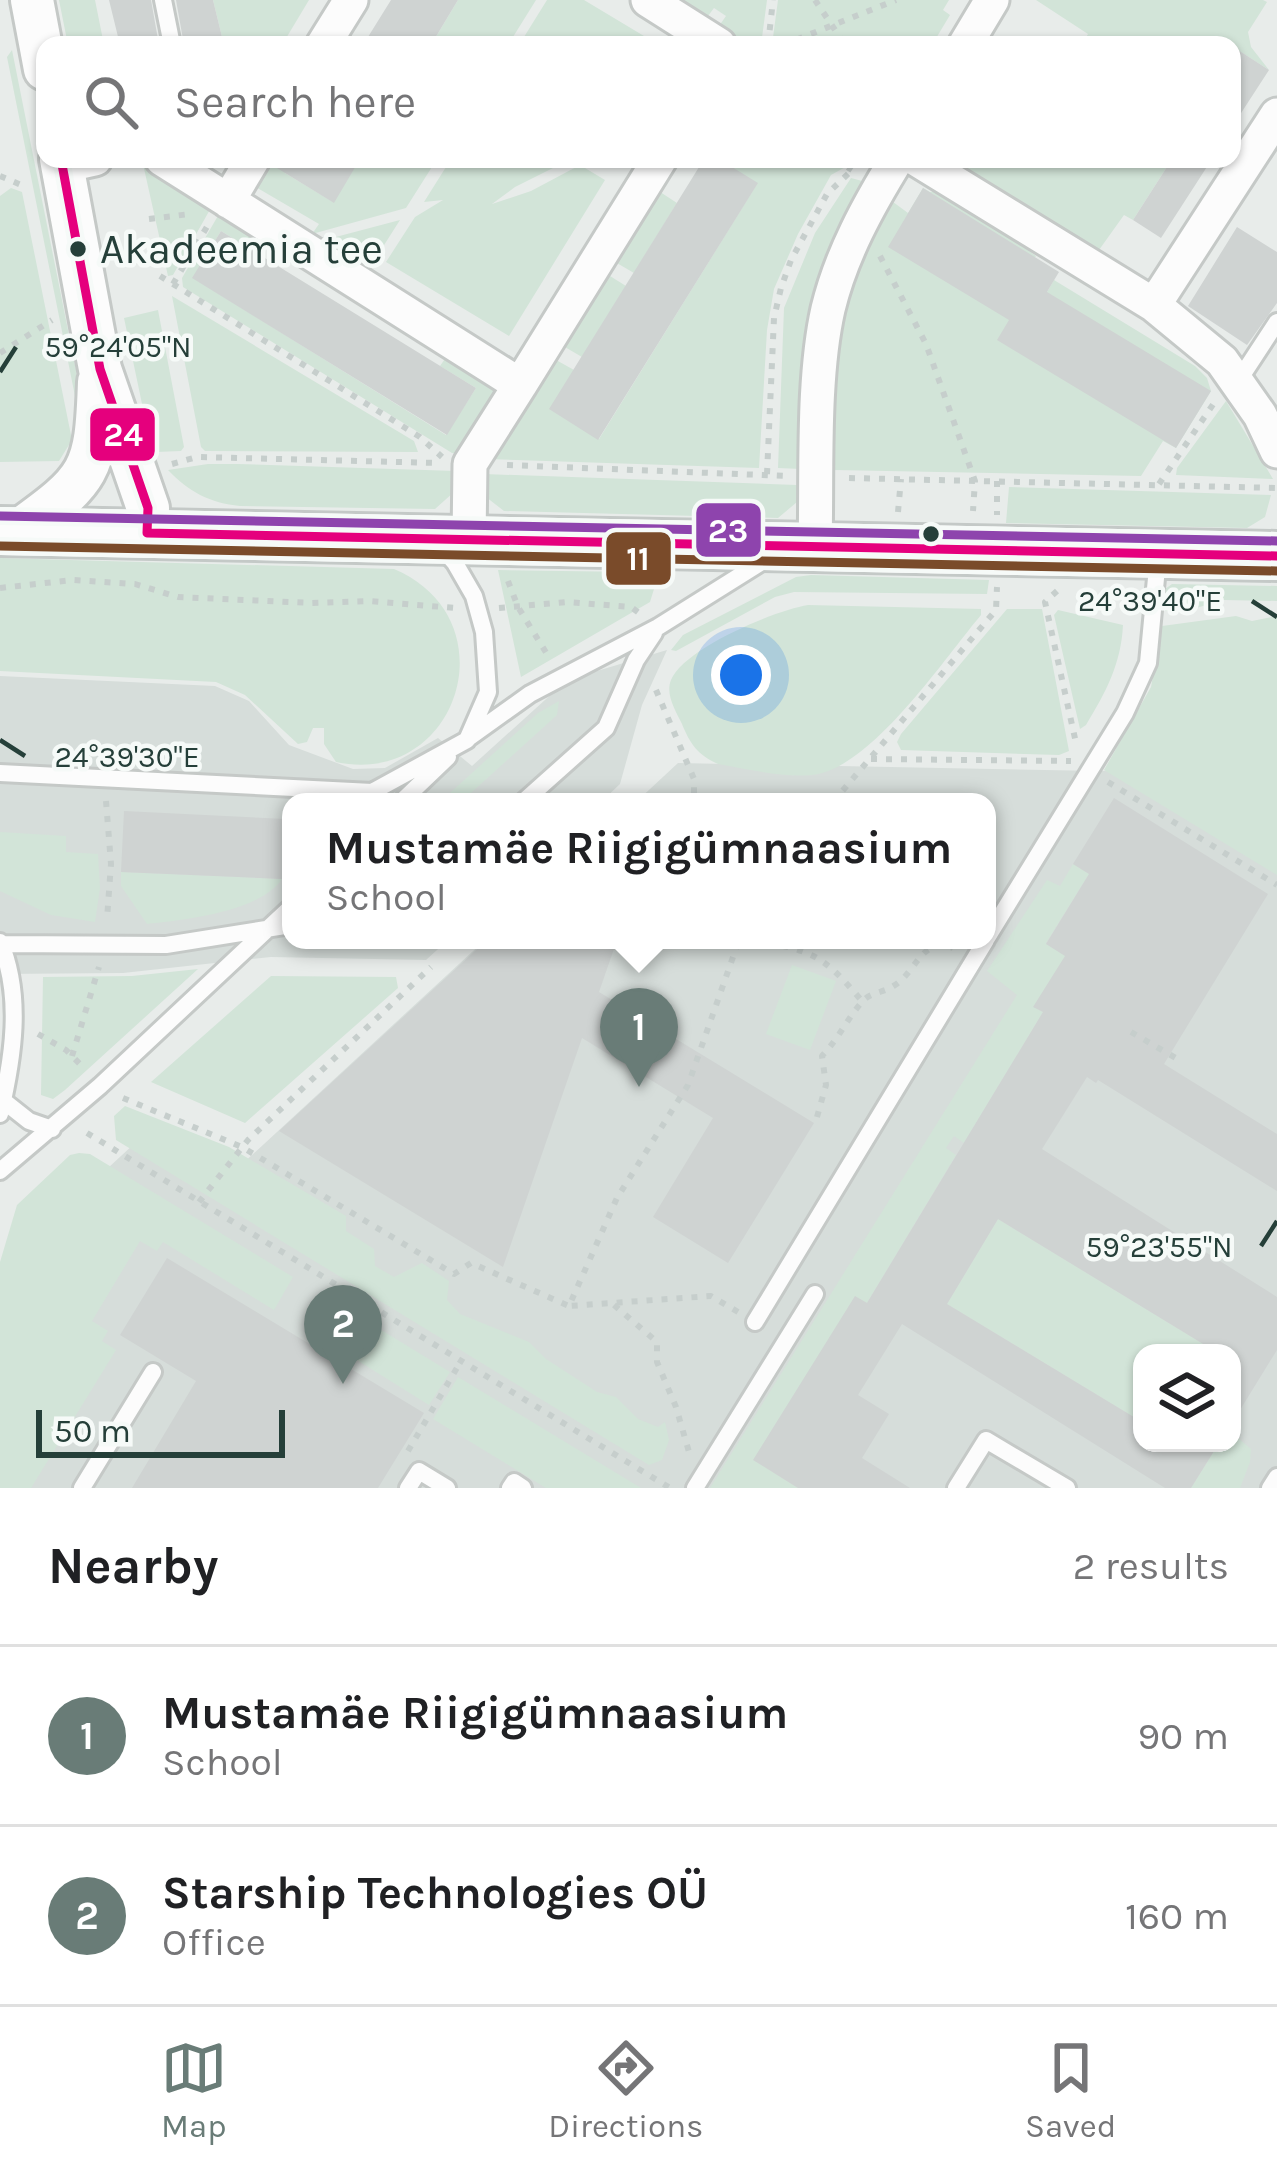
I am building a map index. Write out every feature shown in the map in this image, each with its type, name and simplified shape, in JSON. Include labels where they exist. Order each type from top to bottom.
[{"type":"main road","points":[[9,531],[1277,556]]},
{"type":"street","points":[[32,0],[39,36]]},
{"type":"street","points":[[328,36],[350,0]]},
{"type":"street","points":[[648,0],[705,36]]},
{"type":"street","points":[[970,36],[992,0]]},
{"type":"street","points":[[1154,305],[1277,115]]},
{"type":"street","points":[[62,168],[100,369],[139,474],[148,508],[147,533]]},
{"type":"street","points":[[180,168],[520,385]]},
{"type":"street","points":[[226,200],[247,168]]},
{"type":"street","points":[[451,540],[470,464],[653,168]]},
{"type":"street","points":[[800,548],[827,314],[837,276],[891,168]]},
{"type":"street","points":[[931,168],[1154,305],[1222,361],[1260,415],[1277,452]]},
{"type":"street","points":[[9,531],[54,506],[84,477],[94,450],[100,369]]},
{"type":"lane","points":[[163,0],[170,36]]},
{"type":"lane","points":[[1237,383],[1277,322]]},
{"type":"lane","points":[[410,793],[466,740],[488,692],[484,632],[455,562],[451,540]]},
{"type":"lane","points":[[0,773],[372,792],[466,740],[530,694],[800,548]]},
{"type":"lane","points":[[996,920],[1080,761],[1125,713],[1148,663],[1158,556]]},
{"type":"lane","points":[[533,793],[606,728],[636,659],[658,627]]},
{"type":"lane","points":[[0,1171],[100,1086],[282,916]]},
{"type":"lane","points":[[52,1129],[1,1104],[16,1026],[1,943],[166,945],[282,927]]},
{"type":"lane","points":[[754,1322],[980,949]]},
{"type":"lane","points":[[695,1488],[814,1294]]},
{"type":"lane","points":[[82,1488],[153,1372]]},
{"type":"lane","points":[[956,1488],[986,1439],[1067,1488]]},
{"type":"lane","points":[[408,1488],[419,1471],[447,1488]]},
{"type":"lane","points":[[1270,1488],[1277,1477]]},
{"type":"lane","points":[[510,1488],[514,1482],[524,1488]]},
{"type":"path","points":[[769,36],[773,0]]},
{"type":"path","points":[[815,0],[839,36]]},
{"type":"path","points":[[806,36],[896,0]]},
{"type":"path","points":[[0,176],[62,168]]},
{"type":"path","points":[[848,168],[853,171]]},
{"type":"path","points":[[172,284],[226,200]]},
{"type":"path","points":[[862,220],[926,344],[975,481]]},
{"type":"path","points":[[160,276],[420,437],[449,463],[197,457],[164,466]]},
{"type":"path","points":[[0,353],[54,319]]},
{"type":"path","points":[[1159,484],[1219,396],[1237,383]]},
{"type":"path","points":[[508,465],[798,476]]},
{"type":"path","points":[[833,477],[1277,488]]},
{"type":"path","points":[[997,481],[997,524]]},
{"type":"path","points":[[451,540],[506,574],[518,607],[562,677]]},
{"type":"path","points":[[0,588],[73,580],[135,584],[178,597],[312,603],[369,601],[477,608],[567,602],[631,607],[658,627]]},
{"type":"path","points":[[841,793],[996,610],[995,602]]},
{"type":"path","points":[[1045,602],[1080,761]]},
{"type":"path","points":[[656,690],[694,779],[694,793]]},
{"type":"path","points":[[871,759],[1080,761],[1277,885]]},
{"type":"path","points":[[569,1306],[617,1198],[688,1085],[736,949]]},
{"type":"path","points":[[794,949],[829,964],[862,1001]]},
{"type":"path","points":[[817,1117],[826,1085],[822,1056],[843,1034],[866,996],[901,982],[926,949]]},
{"type":"path","points":[[199,1202],[242,1147],[431,967]]},
{"type":"path","points":[[16,1026],[66,1050],[120,1101],[242,1147],[454,1274],[471,1263],[569,1306],[712,1296],[754,1322]]},
{"type":"path","points":[[1131,1032],[1181,1060]]},
{"type":"path","points":[[87,1133],[670,1488]]},
{"type":"path","points":[[611,1303],[657,1342],[657,1361],[690,1454],[683,1471]]},
{"type":"path","points":[[407,1452],[461,1361]]},
{"type":"shaded area","points":[[667,650],[642,705],[620,784],[610,793],[282,793],[282,949],[438,949],[426,960],[271,957],[123,973],[0,974],[0,676],[215,686],[249,701],[289,745],[353,769],[385,768],[438,738],[472,766],[567,680]]},
{"type":"shaded area","points":[[678,763],[1101,771],[1277,764],[1277,1488],[0,1488],[44,1227],[147,1132],[226,1179],[475,949],[996,949],[996,793],[646,793]]},
{"type":"green space","points":[[59,0],[95,0],[102,36],[66,36]]},
{"type":"green space","points":[[213,0],[309,0],[287,36],[222,36]]},
{"type":"green space","points":[[458,0],[536,0],[514,36],[436,36]]},
{"type":"green space","points":[[547,0],[584,0],[644,36],[525,36]]},
{"type":"green space","points":[[666,0],[767,0],[762,36],[720,36],[719,26],[726,16],[714,8],[702,24]]},
{"type":"green space","points":[[778,0],[949,0],[943,10],[950,15],[937,36],[773,36]]},
{"type":"green space","points":[[1036,0],[1263,0],[1267,2],[1248,32],[1251,47],[1269,70],[1241,52],[1241,36],[1088,34]]},
{"type":"green space","points":[[12,50],[83,405],[79,416],[7,57]]},
{"type":"green space","points":[[144,168],[156,168],[212,206],[173,275],[168,276]]},
{"type":"green space","points":[[258,168],[288,168],[285,173],[333,202],[354,168],[431,168],[406,208],[312,234],[319,224],[249,183]]},
{"type":"green space","points":[[445,168],[553,168],[492,204],[531,191],[574,168],[585,168],[605,180],[509,336],[386,262],[415,217],[443,200],[424,202]]},
{"type":"green space","points":[[733,168],[844,168],[831,175],[774,289],[759,468],[487,459],[549,356],[574,370],[599,439],[757,184]]},
{"type":"green space","points":[[951,168],[1166,168],[1133,220],[1124,215],[1094,257]]},
{"type":"green space","points":[[851,178],[866,182],[801,469],[778,468],[784,308],[815,233]]},
{"type":"green space","points":[[11,188],[22,192],[72,440],[59,461],[0,462],[0,196]]},
{"type":"green space","points":[[654,188],[677,203],[634,273],[610,259]]},
{"type":"green space","points":[[923,188],[941,190],[1027,241],[1036,256],[1023,276],[1047,292],[1054,280],[1195,366],[1207,378],[1211,391],[1176,448],[1163,441],[1141,476],[834,470],[836,394],[849,300],[889,199],[908,213]]},
{"type":"green space","points":[[219,214],[270,238],[260,255],[221,231],[193,278],[446,435],[476,388],[440,366],[451,350],[495,379],[496,401],[463,453],[452,453],[183,287],[182,278]]},
{"type":"green space","points":[[400,220],[365,275],[313,243]]},
{"type":"green space","points":[[602,271],[626,286],[582,357],[558,343]]},
{"type":"green space","points":[[172,296],[414,441],[418,452],[205,451]]},
{"type":"green space","points":[[158,310],[184,447],[181,451],[156,452],[150,442],[124,318]]},
{"type":"green space","points":[[1226,401],[1273,479],[1176,475]]},
{"type":"green space","points":[[208,464],[456,471],[454,492],[435,509],[240,506],[201,495],[168,470]]},
{"type":"green space","points":[[484,474],[797,485],[797,502],[778,518],[504,511],[486,497]]},
{"type":"green space","points":[[1009,487],[1271,495],[1265,517],[1247,528],[1006,523]]},
{"type":"green space","points":[[0,558],[394,569],[430,593],[452,624],[460,659],[455,694],[439,726],[413,750],[378,763],[336,762],[324,744],[324,728],[313,728],[307,742],[298,744],[245,695],[216,682],[0,671]]},
{"type":"green space","points":[[498,570],[635,572],[645,574],[654,589],[650,602],[521,677]]},
{"type":"green space","points":[[796,577],[989,580],[987,594],[794,592],[671,650],[683,635]]},
{"type":"green space","points":[[1172,584],[1277,586],[1277,601],[1224,600],[1165,611],[1165,589]]},
{"type":"green space","points":[[808,605],[981,609],[981,615],[904,710],[858,754],[835,768],[789,775],[718,764],[705,757],[692,743],[669,691],[679,668],[693,655],[754,622]]},
{"type":"green space","points":[[1007,609],[1042,609],[1069,751],[1059,755],[901,750],[897,742],[901,734]]},
{"type":"green space","points":[[1058,610],[1123,625],[1111,677],[1080,729],[1054,615]]},
{"type":"green space","points":[[1236,616],[1252,621],[1277,616],[1277,875],[1104,770],[1151,687],[1162,626]]},
{"type":"green space","points":[[559,701],[557,715],[471,793],[450,793],[538,713]]},
{"type":"green space","points":[[0,832],[66,836],[66,852],[98,854],[95,922],[51,915],[0,891]]},
{"type":"green space","points":[[1073,864],[1089,874],[1046,943],[1074,961],[1034,1007],[1043,1012],[964,1143],[954,1136],[946,1148],[956,1155],[867,1303],[855,1297],[754,1460],[798,1488],[710,1488],[1017,995],[987,971],[1047,880],[1060,886]]},
{"type":"green space","points":[[121,872],[282,879],[239,907],[147,924],[121,886]]},
{"type":"green space","points":[[792,965],[836,981],[810,1050],[766,1034]]},
{"type":"green space","points":[[198,969],[65,1090],[53,1099],[41,1095],[43,977]]},
{"type":"green space","points":[[271,976],[396,977],[398,988],[245,1123],[151,1082]]},
{"type":"green space","points":[[125,1106],[229,1147],[346,1216],[346,1231],[374,1249],[375,1266],[394,1277],[422,1263],[449,1281],[447,1300],[460,1314],[529,1342],[546,1359],[597,1392],[616,1397],[638,1419],[658,1427],[665,1422],[669,1440],[662,1460],[649,1465],[116,1140],[114,1116]]},
{"type":"green space","points":[[90,1154],[293,1277],[274,1310],[163,1242],[157,1251],[140,1241],[92,1321],[108,1331],[102,1341],[116,1350],[31,1488],[0,1488],[0,1262],[17,1205],[70,1155]]},
{"type":"green space","points":[[998,1219],[1203,1344],[1133,1344],[1133,1417],[947,1304]]},
{"type":"green space","points":[[355,1314],[450,1372],[429,1405],[336,1347]]},
{"type":"green space","points":[[458,1377],[641,1488],[546,1488],[433,1419]]},
{"type":"green space","points":[[1241,1441],[1251,1449],[1240,1488],[1191,1488],[1213,1452],[1241,1452]]},
{"type":"building","points":[[109,0],[151,0],[157,36],[118,36]]},
{"type":"building","points":[[176,0],[213,0],[222,36],[182,36]]},
{"type":"building","points":[[391,0],[458,0],[436,36],[369,36]]},
{"type":"building","points":[[1241,52],[1269,70],[1241,113]]},
{"type":"building","points":[[277,168],[355,168],[334,203]]},
{"type":"building","points":[[698,168],[734,168],[758,183],[598,440],[549,409]]},
{"type":"building","points":[[1166,168],[1206,168],[1161,238],[1133,220]]},
{"type":"building","points":[[923,188],[1059,272],[1047,292],[1211,391],[1176,448],[997,340],[1009,320],[888,247]]},
{"type":"building","points":[[1237,227],[1277,252],[1277,303],[1247,345],[1188,306]]},
{"type":"building","points":[[221,231],[476,388],[447,435],[192,278]]},
{"type":"building","points":[[1114,798],[1268,894],[1164,1064],[1277,1134],[1277,1191],[1087,1077],[1042,1149],[1277,1297],[1277,1350],[1241,1408],[1241,1344],[1203,1344],[998,1219],[947,1304],[1133,1417],[1133,1452],[1213,1452],[1191,1488],[1165,1488],[902,1324],[858,1395],[889,1414],[862,1458],[910,1488],[798,1488],[753,1460],[855,1296],[867,1303],[1043,1012],[1033,1007],[1065,956],[1046,944],[1089,874],[1073,864]]},
{"type":"building","points":[[124,811],[282,819],[282,879],[121,872]]},
{"type":"building","points":[[477,949],[614,949],[599,992],[814,1123],[728,1263],[653,1217],[713,1118],[582,1038],[503,1267],[279,1131]]},
{"type":"building","points":[[167,1258],[424,1413],[378,1488],[132,1488],[196,1381],[120,1335]]},
{"type":"transit line","name":"24","points":[[63,168],[100,369],[148,508],[147,533]]},
{"type":"transit line","name":"23","points":[[0,516],[1277,541]]},
{"type":"transit line","name":"24","points":[[147,533],[1277,556]]},
{"type":"transit line","name":"11","points":[[0,546],[1277,571]]},
{"type":"place","name":"Akadeemia tee","points":[[78,249]]},
{"type":"place","name":"Mustamäe Riigigümnaasium","points":[[639,1087]]},
{"type":"place","name":"Starship Technologies OÜ","points":[[343,1384]]}]
